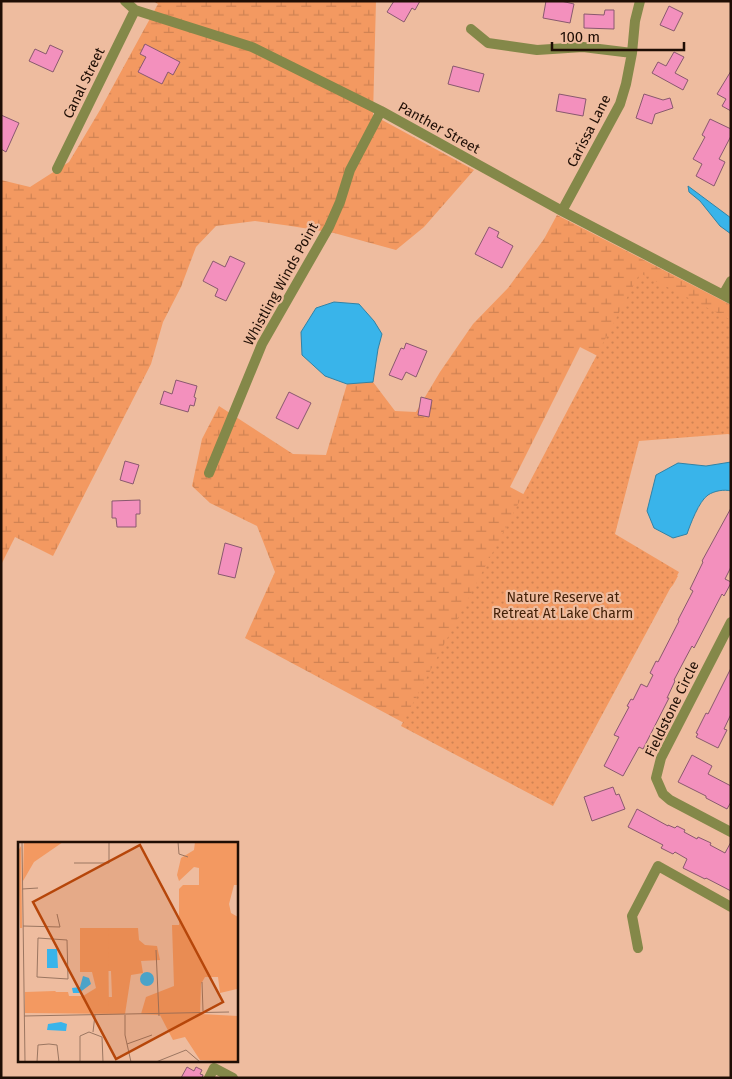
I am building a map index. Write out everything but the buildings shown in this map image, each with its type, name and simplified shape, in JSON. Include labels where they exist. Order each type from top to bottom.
[{"type":"street","name":"Panther Street","points":[[125,1],[135,10],[252,47],[381,112],[562,211],[727,297]]},
{"type":"street","name":"Carissa Lane","points":[[562,211],[620,104],[626,84],[640,1]]},
{"type":"street","name":"Canal Street","points":[[57,169],[135,10]]},
{"type":"street","points":[[471,29],[488,44],[537,50],[583,47],[632,53]]},
{"type":"street","name":"Whistling Winds Point","points":[[210,473],[262,344],[328,227],[340,202],[350,170],[381,112]]},
{"type":"street","points":[[727,297],[731,281]]},
{"type":"street","name":"Fieldstone Circle","points":[[731,622],[661,758],[656,778],[663,794],[670,800],[731,832]]},
{"type":"street","points":[[638,948],[632,916],[658,866],[731,907]]},
{"type":"street","points":[[209,1078],[214,1068],[233,1078]]},
{"type":"green space","points":[[153,1],[376,1],[373,115],[474,170],[424,227],[396,250],[334,233],[255,221],[216,226],[196,247],[181,287],[163,322],[151,364],[53,556],[15,537],[1,565],[1,180],[30,187],[69,162],[158,4]]},
{"type":"green space","points":[[557,215],[731,305],[731,424],[580,347],[510,487],[678,576],[673,585],[660,599],[548,800],[245,638],[275,572],[257,526],[210,503],[192,486],[202,439],[219,406],[293,454],[326,455],[347,384],[373,382],[395,411],[416,412],[440,372],[473,324],[508,288],[544,239]]},
{"type":"green space","name":"Nature Reserve at Retreat At Lake Charm","points":[[640,273],[731,320],[731,435],[639,441],[615,534],[679,572],[553,806],[401,726]]},
{"type":"water","points":[[688,186],[731,218],[731,234],[720,226],[700,201],[689,192]]},
{"type":"water","points":[[334,302],[359,304],[374,321],[382,334],[373,382],[347,384],[325,376],[302,355],[301,332],[316,308]]},
{"type":"water","points":[[731,462],[731,491],[716,491],[705,498],[695,513],[687,534],[673,538],[654,528],[647,511],[656,475],[678,463],[706,466]]}]
